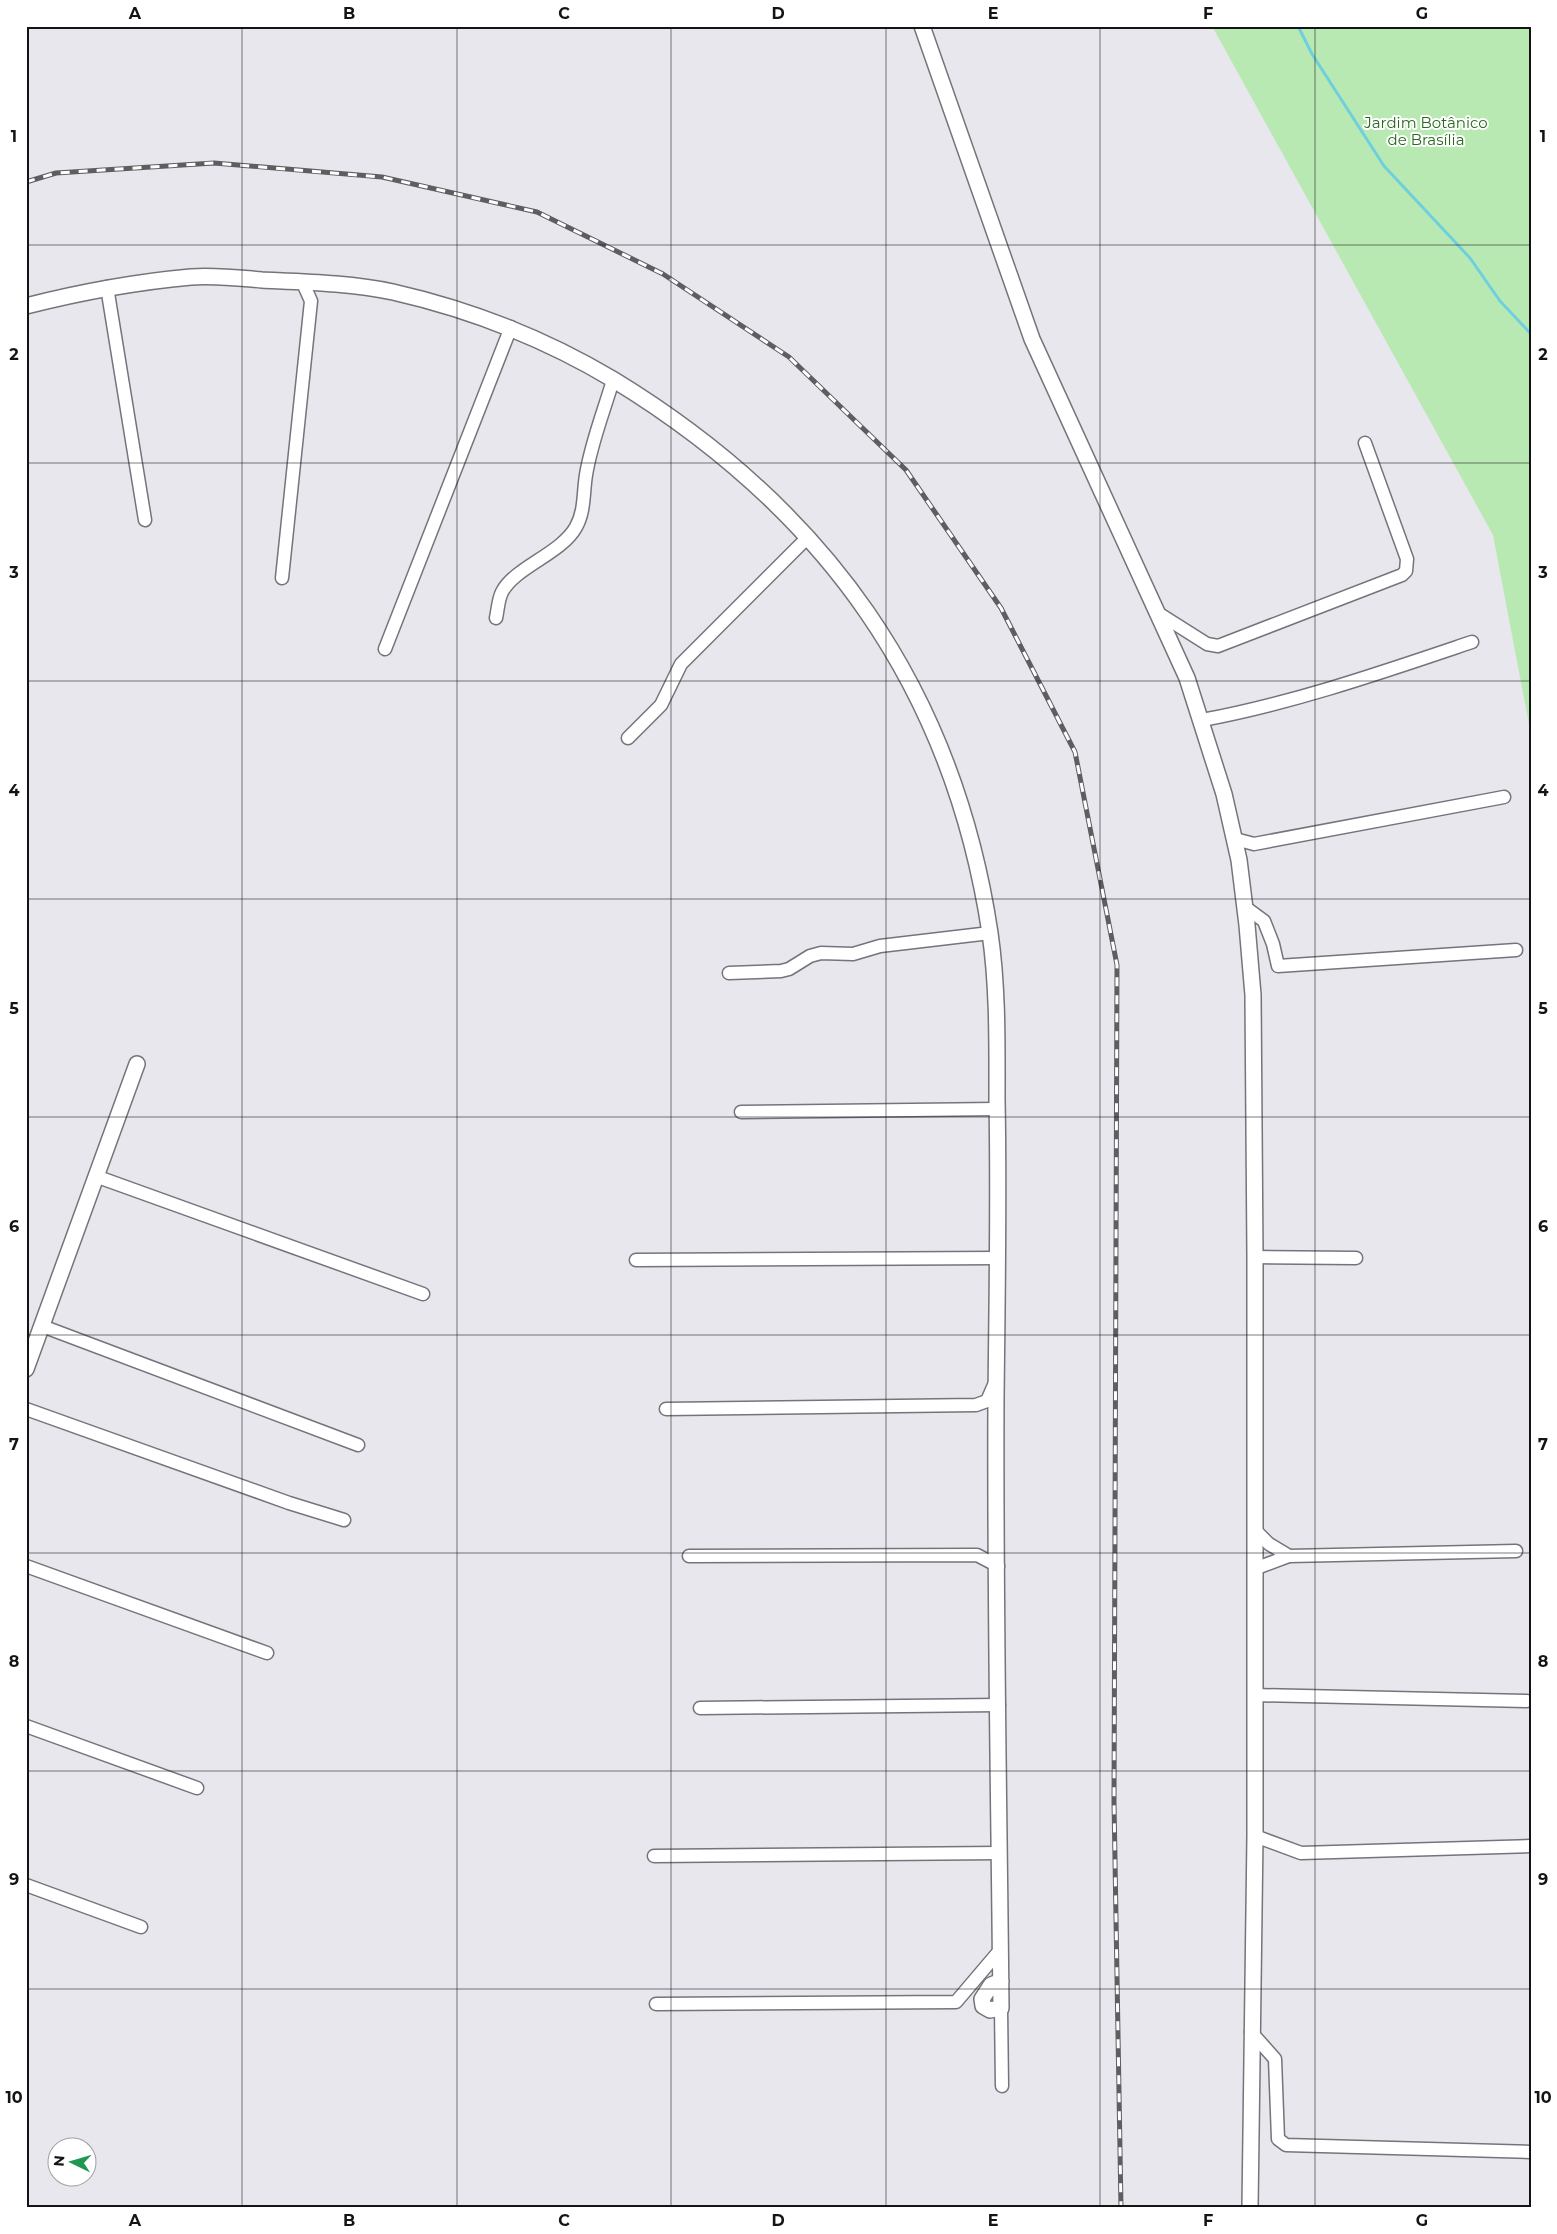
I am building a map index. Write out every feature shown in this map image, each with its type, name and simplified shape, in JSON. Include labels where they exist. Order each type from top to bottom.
[{"type":"street","points":[[922,26],[1032,339],[1187,678],[1202,720],[1235,838],[1239,860],[1245,907],[1252,996],[1255,1257],[1255,1836],[1250,2208]]},
{"type":"street","points":[[26,306],[90,289],[197,276],[302,281],[390,291],[511,327],[579,360],[613,380],[687,429],[748,477],[808,537],[874,620],[915,692],[942,752],[960,805],[976,864],[990,933],[994,972],[997,1109],[1002,2086]]},
{"type":"street","points":[[282,578],[311,301],[302,281]]},
{"type":"street","points":[[311,301],[326,284]]},
{"type":"street","points":[[107,287],[145,520]]},
{"type":"street","points":[[385,649],[511,327]]},
{"type":"street","points":[[496,618],[499,599],[509,582],[561,543],[577,526],[584,503],[590,453],[613,380]]},
{"type":"street","points":[[1158,613],[1207,644],[1218,646],[1402,575],[1408,566],[1407,559],[1365,443]]},
{"type":"street","points":[[628,738],[661,705],[681,664],[808,537]]},
{"type":"street","points":[[1202,720],[1263,708],[1319,692],[1472,642]]},
{"type":"street","points":[[1235,838],[1254,844],[1504,797]]},
{"type":"street","points":[[1239,860],[1254,844]]},
{"type":"street","points":[[1245,907],[1264,921],[1273,944],[1278,966],[1516,950]]},
{"type":"street","points":[[729,974],[789,969],[810,956],[821,953],[853,954],[880,946],[990,933]]},
{"type":"street","points":[[26,1368],[98,1177],[137,1064]]},
{"type":"street","points":[[741,1112],[997,1109]]},
{"type":"street","points":[[98,1177],[424,1294]]},
{"type":"street","points":[[1255,1257],[1356,1258]]},
{"type":"street","points":[[636,1260],[998,1258]]},
{"type":"street","points":[[42,1326],[358,1445]]},
{"type":"street","points":[[666,1409],[976,1405],[984,1404],[990,1398],[997,1372]]},
{"type":"street","points":[[26,1409],[289,1503],[344,1520]]},
{"type":"street","points":[[1255,1530],[1269,1544],[1289,1556]]},
{"type":"street","points":[[977,1555],[998,1540]]},
{"type":"street","points":[[1254,1569],[1289,1556],[1516,1551]]},
{"type":"street","points":[[689,1556],[977,1555],[998,1566]]},
{"type":"street","points":[[26,1566],[266,1653]]},
{"type":"street","points":[[1254,1695],[1527,1701]]},
{"type":"street","points":[[700,1708],[999,1705]]},
{"type":"street","points":[[26,1726],[197,1788]]},
{"type":"street","points":[[1255,1836],[1301,1853],[1531,1846]]},
{"type":"street","points":[[654,1856],[1000,1853]]},
{"type":"street","points":[[26,1885],[141,1927]]},
{"type":"street","points":[[656,2004],[956,2002],[1001,1949]]},
{"type":"street","points":[[1251,2032],[1275,2059],[1278,2139],[1286,2145],[1531,2152]]},
{"type":"green space","name":"Jardim Botânico de Brasília","points":[[1212,26],[1531,26],[1531,735],[1493,535]]},
{"type":"waterway","points":[[1298,26],[1312,54],[1384,166],[1470,258],[1500,301],[1531,334]]},
{"type":"railway","points":[[26,182],[56,173],[214,163],[382,177],[537,212],[663,274],[789,357],[906,470],[1001,608],[1075,752],[1117,965],[1114,1802],[1121,2208]]}]
